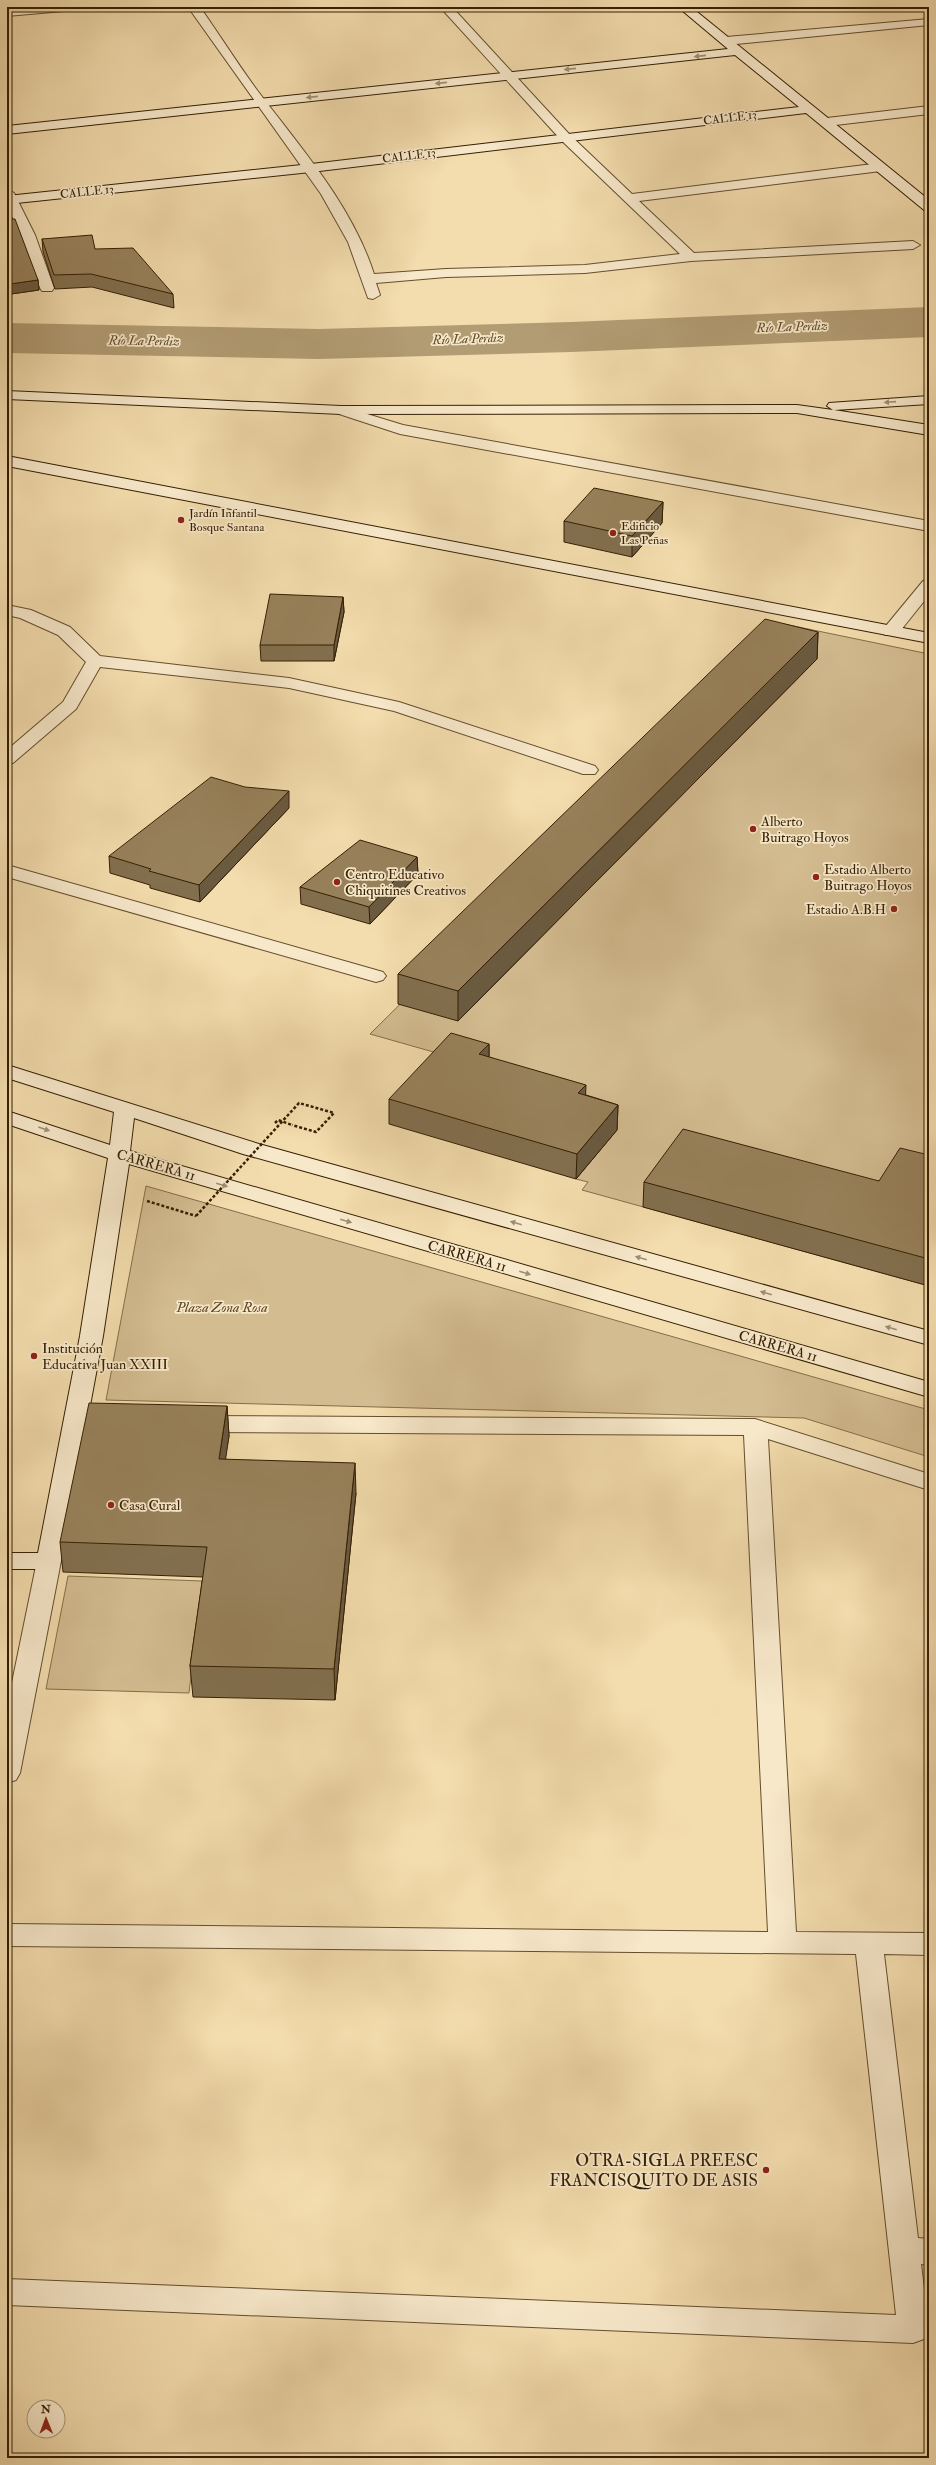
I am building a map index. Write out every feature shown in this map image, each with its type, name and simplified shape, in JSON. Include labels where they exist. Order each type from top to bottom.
[{"type":"street","points":[[7,13],[75,7]]},
{"type":"street","points":[[194,7],[261,103],[311,168],[349,227],[369,279],[373,295]]},
{"type":"street","points":[[446,7],[566,138],[691,257]]},
{"type":"street","points":[[684,7],[827,122],[929,207]]},
{"type":"street","points":[[915,10],[929,16]]},
{"type":"street","points":[[726,41],[929,22]]},
{"type":"street","points":[[7,130],[738,51]]},
{"type":"street","name":"CALLE 13","points":[[8,198],[311,168],[810,109]]},
{"type":"street","points":[[827,122],[929,110]]},
{"type":"street","points":[[630,198],[881,167]]},
{"type":"street","points":[[8,198],[28,235],[47,288]]},
{"type":"street","points":[[369,279],[446,273],[585,269],[691,257],[913,245]]},
{"type":"street","points":[[7,395],[341,410],[797,409],[929,400]]},
{"type":"street","points":[[797,409],[929,430]]},
{"type":"street","points":[[341,410],[400,429],[929,526]]},
{"type":"street","points":[[7,461],[929,638]]},
{"type":"street","points":[[891,631],[929,584]]},
{"type":"street","points":[[7,610],[25,614],[64,631],[95,661],[296,684],[399,707],[589,770]]},
{"type":"street","points":[[7,759],[70,705],[95,661]]},
{"type":"street","points":[[7,871],[376,976]]},
{"type":"street","points":[[7,1071],[251,1149],[929,1338]]},
{"type":"street","points":[[7,1773],[76,1424],[120,1155],[125,1108]]},
{"type":"street","name":"CARRERA 11","points":[[7,1117],[120,1155],[929,1390]]},
{"type":"street","points":[[76,1424],[100,1424]]},
{"type":"street","points":[[180,1424],[755,1427],[929,1482]]},
{"type":"street","points":[[755,1427],[782,1942]]},
{"type":"street","points":[[7,1561],[49,1561]]},
{"type":"street","points":[[7,1935],[929,1944]]},
{"type":"street","points":[[7,2292],[913,2329],[917,2250],[869,1943]]},
{"type":"path","points":[[114,1191],[196,1216],[299,1103],[334,1113],[316,1132],[292,1125]]},
{"type":"green space","name":"Alberto Buitrago Hoyos","points":[[784,624],[929,654],[929,1286],[582,1190],[588,1182],[576,1179],[451,1057],[370,1034]]},
{"type":"green space","name":"Plaza Zona Rosa","points":[[146,1186],[929,1410],[929,1457],[804,1418],[106,1400]]},
{"type":"green space","points":[[68,1576],[202,1581],[189,1693],[46,1689]]},
{"type":"building","points":[[7,219],[15,219],[38,280],[10,284],[7,280]]},
{"type":"building","points":[[92,235],[95,249],[133,248],[173,294],[91,274],[54,275],[42,239]]},
{"type":"building","points":[[594,488],[663,502],[632,536],[564,521]]},
{"type":"building","points":[[270,594],[343,597],[334,645],[260,645]]},
{"type":"building","points":[[765,619],[818,632],[458,991],[398,974]]},
{"type":"building","points":[[211,777],[245,787],[289,791],[199,885],[149,871],[151,869],[109,856]]},
{"type":"building","points":[[360,840],[417,857],[369,907],[300,887]]},
{"type":"building","points":[[451,1033],[489,1044],[479,1054],[586,1085],[578,1093],[618,1105],[577,1154],[389,1099]]},
{"type":"building","points":[[683,1129],[879,1181],[900,1148],[929,1155],[929,1259],[644,1182]]},
{"type":"building","points":[[89,1403],[227,1406],[219,1459],[355,1463],[334,1669],[190,1666],[207,1547],[60,1542]]},
{"type":"waterway","name":"Río La Perdiz","points":[[7,338],[319,344],[571,337],[929,322]]},
{"type":"place","name":"Jardín Infantil Bosque Santana","points":[[181,520]]},
{"type":"place","name":"Edificio Las Peñas","points":[[613,533]]},
{"type":"place","name":"Alberto Buitrago Hoyos","points":[[753,829]]},
{"type":"place","name":"Estadio Alberto Buitrago Hoyos","points":[[816,877]]},
{"type":"place","name":"Centro Educativo Chiquitines Creativos","points":[[337,882]]},
{"type":"place","name":"Estadio A.B.H","points":[[894,909]]},
{"type":"place","name":"Institución Educativa Juan XXIII","points":[[34,1356]]},
{"type":"place","name":"Casa Cural","points":[[111,1505]]},
{"type":"place","name":"OTRA-SIGLA PREESC FRANCISQUITO DE ASIS","points":[[766,2170]]}]
